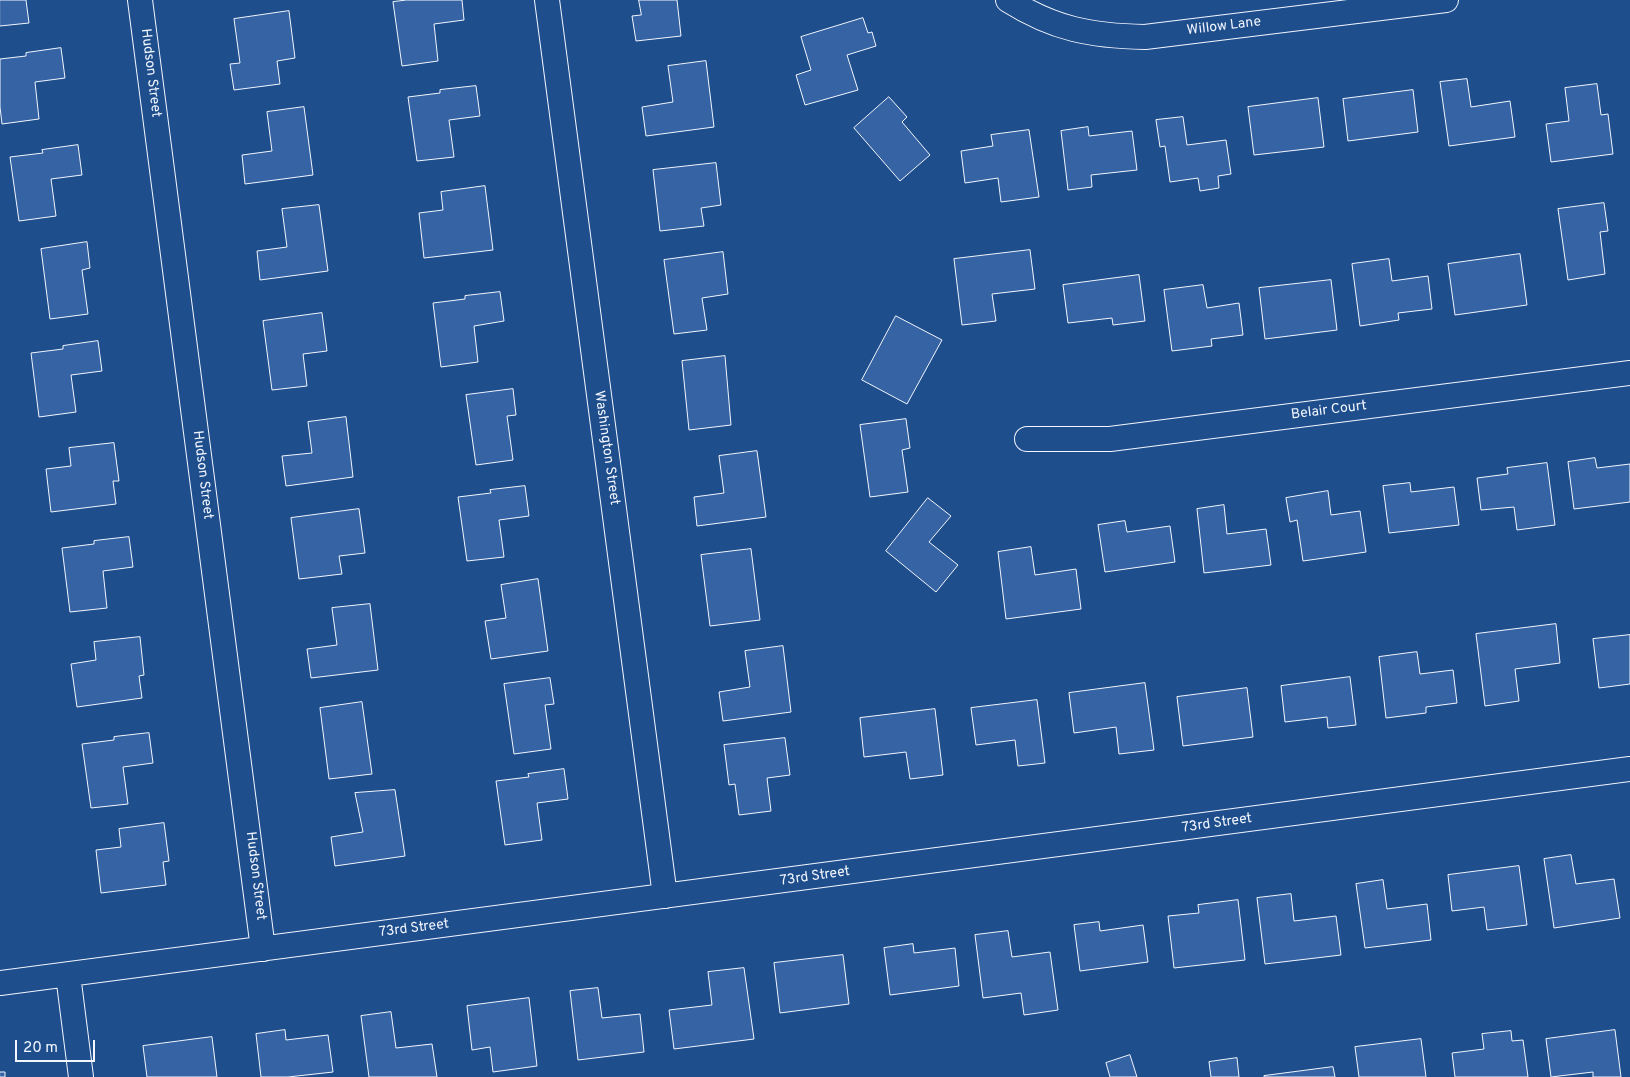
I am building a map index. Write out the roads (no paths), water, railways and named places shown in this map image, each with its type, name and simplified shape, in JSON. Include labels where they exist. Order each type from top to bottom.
[{"type":"street","name":"Hudson Street","points":[[140,0],[263,949]]},
{"type":"street","name":"Washington Street","points":[[547,0],[665,896]]},
{"type":"street","name":"Willow Lane","points":[[1008,0],[1027,12],[1053,24],[1085,32],[1145,37],[1446,0]]},
{"type":"street","name":"Belair Court","points":[[1027,439],[1110,439],[1630,373]]},
{"type":"street","name":"73rd Street","points":[[0,983],[1630,769]]},
{"type":"street","points":[[68,975],[81,1077]]}]
